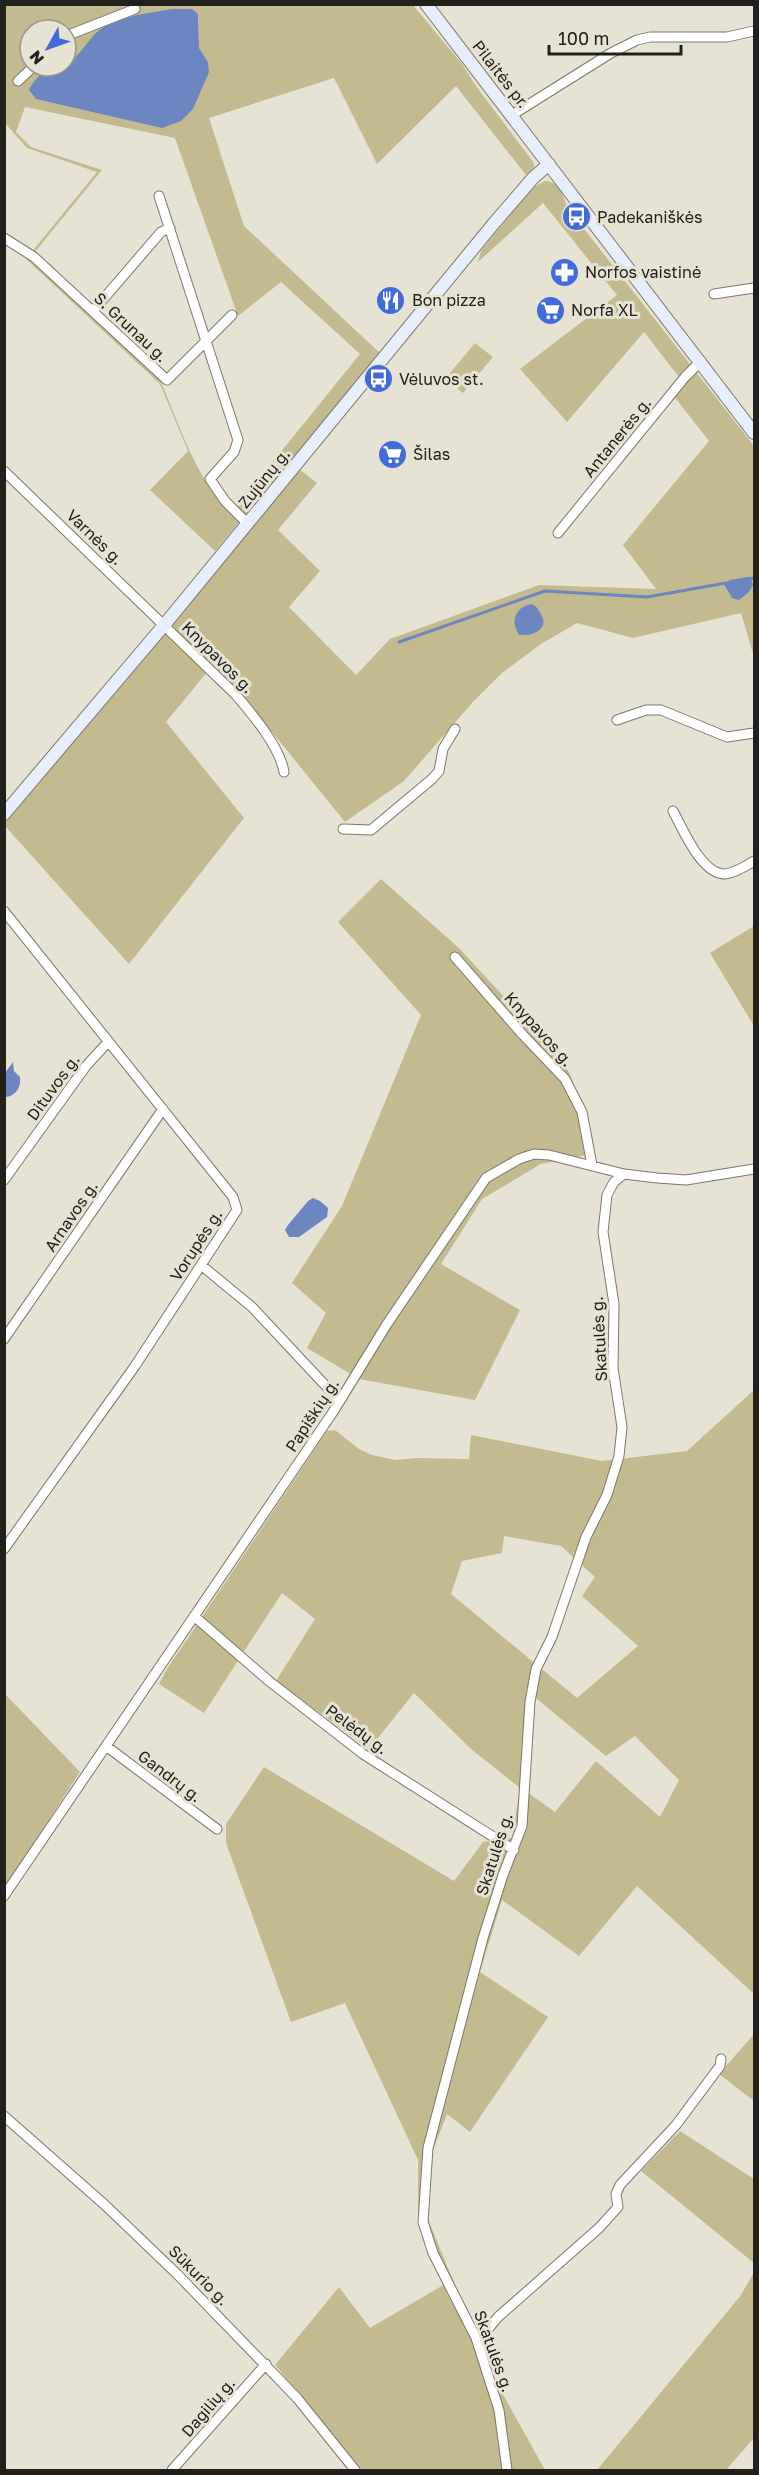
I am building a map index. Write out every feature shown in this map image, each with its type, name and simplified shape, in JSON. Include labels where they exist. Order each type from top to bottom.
[{"type":"main road","name":"Pilaitės pr.","points":[[426,4],[754,433]]},
{"type":"main road","name":"Zujūnų g.","points":[[4,814],[248,524],[495,222],[533,178],[549,164]]},
{"type":"street","points":[[78,31],[135,9]]},
{"type":"street","points":[[512,115],[619,49],[650,37],[727,37],[754,31]]},
{"type":"street","points":[[18,81],[21,78]]},
{"type":"street","points":[[159,196],[238,440],[234,452],[210,479],[225,501],[248,524]]},
{"type":"street","points":[[93,311],[161,232],[170,228]]},
{"type":"street","name":"S. Grunau g.","points":[[4,238],[34,257],[167,380],[231,315]]},
{"type":"street","points":[[714,294],[754,288]]},
{"type":"street","name":"Antanerės g.","points":[[558,533],[685,377],[701,361]]},
{"type":"street","name":"Varnės g.","points":[[4,471],[165,624]]},
{"type":"street","name":"Knypavos g.","points":[[165,624],[237,695],[256,720],[278,756],[284,772]]},
{"type":"street","points":[[617,720],[646,710],[661,710],[727,737],[754,733]]},
{"type":"street","points":[[343,829],[371,830],[432,779],[439,771],[443,749],[455,729]]},
{"type":"street","points":[[673,811],[700,858],[711,870],[725,874],[734,872],[754,861]]},
{"type":"street","name":"Vorupės g.","points":[[4,1549],[135,1366],[237,1210],[236,1201],[6,916]]},
{"type":"street","name":"Knypavos g.","points":[[455,957],[565,1079],[582,1112],[592,1165]]},
{"type":"street","name":"Dituvos g.","points":[[4,1180],[86,1066],[108,1042]]},
{"type":"street","name":"Arnavos g.","points":[[4,1339],[163,1109]]},
{"type":"street","name":"Papiškių g.","points":[[4,1896],[486,1178],[519,1159],[534,1154],[549,1155],[624,1174],[686,1180],[754,1169]]},
{"type":"street","name":"Skatulės g.","points":[[507,2470],[499,2410],[476,2338],[433,2253],[423,2222],[424,2189],[428,2148],[472,1988],[483,1938],[503,1875],[522,1826],[530,1702],[536,1669],[552,1637],[586,1537],[607,1495],[619,1456],[622,1427],[613,1368],[614,1304],[603,1232],[607,1195],[614,1182],[624,1174]]},
{"type":"street","points":[[201,1265],[252,1307],[339,1400]]},
{"type":"street","name":"Pelėdų g.","points":[[194,1616],[269,1681],[363,1754],[514,1850]]},
{"type":"street","name":"Gandrų g.","points":[[105,1746],[217,1829]]},
{"type":"street","points":[[476,2338],[484,2334],[498,2317],[599,2228],[618,2207],[616,2194],[620,2185],[676,2125],[720,2066],[721,2059]]},
{"type":"street","name":"Sūkurio g.","points":[[4,2116],[121,2220],[266,2364],[297,2398],[355,2470]]},
{"type":"street","name":"Dagilių g.","points":[[172,2470],[266,2364]]},
{"type":"shaded area","points":[[4,5],[413,5],[462,64],[534,163],[534,167],[526,175],[456,86],[377,164],[334,78],[209,118],[244,226],[380,353],[215,551],[150,490],[188,451],[160,384],[26,259],[97,172],[27,148],[5,123]],"holes":[[[198,14],[199,48],[208,62],[193,109],[72,78],[18,78],[18,18],[78,18],[78,55],[87,46]],[[25,107],[175,138],[238,316],[281,282],[360,354],[229,512],[217,498],[198,467],[156,375],[29,259],[102,170],[31,147],[16,132]]]},
{"type":"shaded area","points":[[545,181],[557,187],[567,207],[754,446],[754,657],[741,613],[633,638],[577,623],[541,644],[502,673],[473,702],[404,781],[345,822],[238,690],[213,665],[166,722],[244,818],[129,964],[5,826],[4,822],[174,621],[298,468],[317,483],[278,530],[320,571],[289,607],[356,675],[390,639],[539,585],[656,589],[623,545],[709,441],[669,390],[679,377],[644,332],[567,422],[520,369],[617,295],[543,203],[478,262],[481,251],[532,188]]},
{"type":"shaded area","points":[[475,343],[493,357],[463,393],[445,379]]},
{"type":"shaded area","points":[[381,879],[459,948],[520,1014],[569,1072],[586,1116],[586,1155],[541,1164],[482,1199],[441,1264],[520,1310],[475,1400],[359,1379],[307,1348],[326,1313],[292,1283],[342,1206],[421,1015],[338,922]]},
{"type":"shaded area","points":[[754,926],[754,1026],[710,953]]},
{"type":"shaded area","points":[[754,1390],[754,1994],[637,1886],[579,1956],[502,1900],[480,1972],[548,2017],[470,2132],[447,2114],[433,2150],[426,2214],[455,2285],[446,2292],[545,2470],[362,2470],[275,2365],[339,2287],[370,2328],[445,2284],[418,2224],[418,2160],[345,2003],[291,2022],[226,1843],[226,1824],[264,1767],[454,1881],[483,1842],[512,1838],[520,1788],[471,1749],[414,1693],[369,1749],[276,1681],[315,1619],[282,1593],[204,1713],[159,1684],[327,1431],[335,1430],[359,1449],[372,1455],[395,1460],[469,1459],[471,1435],[602,1461],[687,1451]],"holes":[[[504,1536],[561,1546],[595,1577],[582,1596],[638,1646],[577,1698],[451,1594],[462,1561],[502,1553]],[[526,1690],[606,1756],[635,1736],[679,1780],[660,1817],[596,1761],[555,1812],[524,1790],[523,1740]]]},
{"type":"shaded area","points":[[5,1694],[80,1772],[5,1887]]},
{"type":"shaded area","points":[[754,2034],[754,2101],[719,2074]]},
{"type":"shaded area","points":[[680,2131],[754,2179],[754,2263],[641,2171]]},
{"type":"shaded area","points":[[754,2272],[754,2438],[726,2470],[597,2470],[741,2295]]},
{"type":"water","points":[[171,9],[192,9],[198,14],[199,48],[208,62],[209,72],[193,109],[181,121],[162,128],[36,99],[29,90],[37,78],[78,78],[78,54],[93,36],[109,24],[130,17]]},
{"type":"water","points":[[747,577],[751,579],[753,585],[749,592],[739,600],[732,598],[724,584],[730,580]]},
{"type":"water","points":[[531,604],[539,611],[543,624],[534,633],[519,635],[515,625],[516,616],[521,608]]},
{"type":"water","points":[[13,1062],[14,1071],[20,1077],[20,1084],[16,1092],[7,1097],[5,1096],[5,1073]]},
{"type":"water","points":[[313,1198],[328,1208],[327,1217],[299,1237],[289,1237],[285,1230],[288,1225]]},
{"type":"waterway","points":[[747,579],[754,578]]},
{"type":"waterway","points":[[399,642],[545,591],[647,597],[726,583]]},
{"type":"place","name":"Padekaniškės","points":[[576,217]]},
{"type":"place","name":"Norfos vaistinė","points":[[564,272]]},
{"type":"place","name":"Bon pizza","points":[[391,300]]},
{"type":"place","name":"Norfa XL","points":[[550,310]]},
{"type":"place","name":"Vėluvos st.","points":[[378,379]]},
{"type":"place","name":"Šilas","points":[[392,454]]}]
